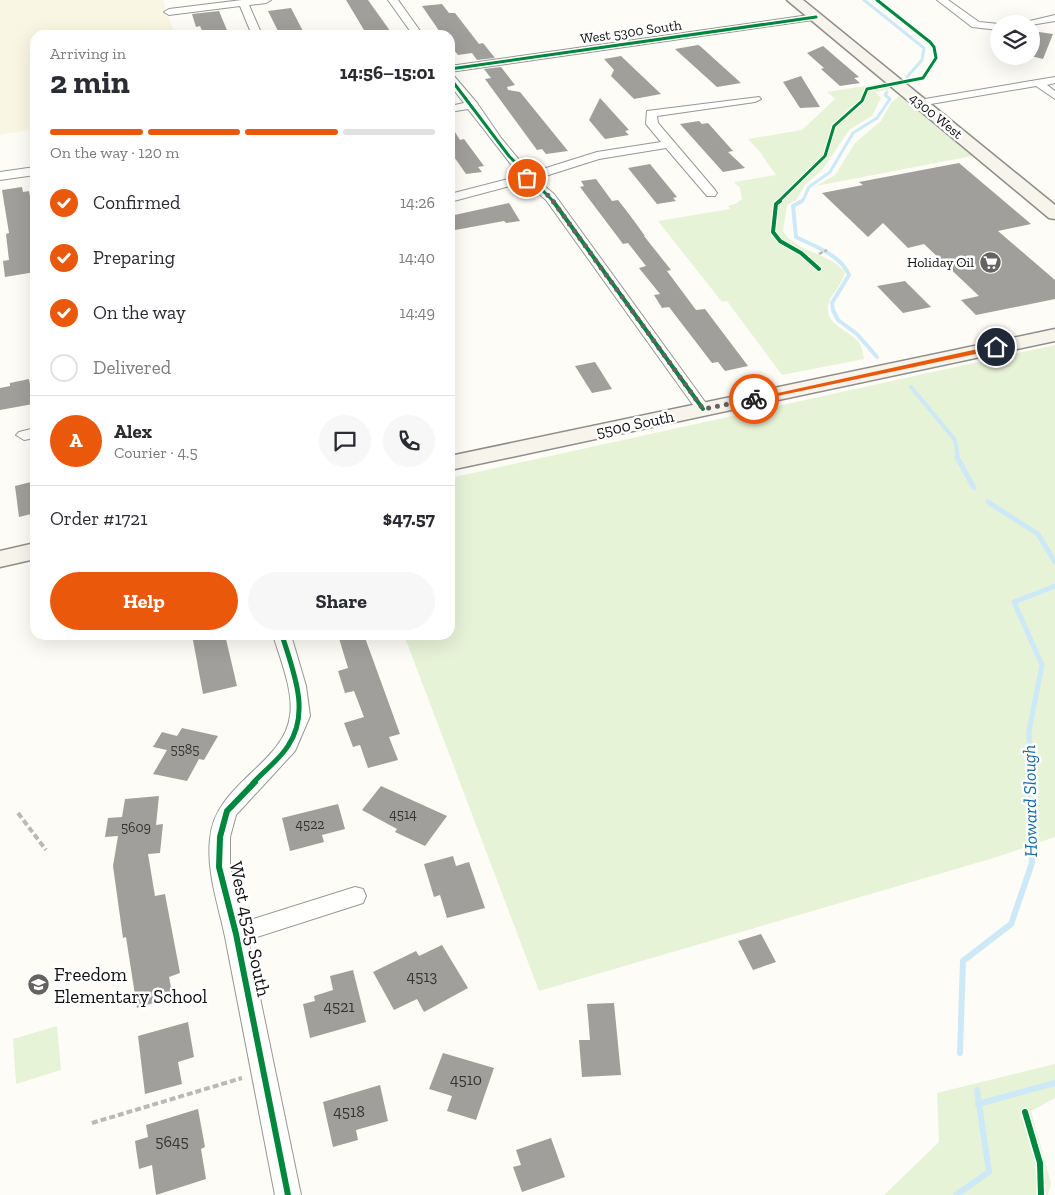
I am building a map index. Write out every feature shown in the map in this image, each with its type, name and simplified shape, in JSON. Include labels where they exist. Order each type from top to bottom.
[{"type":"main road","name":"4300 West","points":[[794,0],[1055,214]]},
{"type":"main road","name":"5500 South","points":[[455,462],[1055,335]]},
{"type":"main road","points":[[0,559],[30,553]]},
{"type":"street","points":[[169,12],[266,0]]},
{"type":"street","points":[[393,0],[414,30]]},
{"type":"street","points":[[942,0],[976,25],[990,27]]},
{"type":"street","points":[[243,3],[255,30]]},
{"type":"street","name":"West 5300 South","points":[[455,69],[816,18]]},
{"type":"street","points":[[1040,21],[1055,18]]},
{"type":"street","points":[[919,102],[1055,80]]},
{"type":"street","points":[[1038,83],[1055,96]]},
{"type":"street","points":[[455,84],[527,178],[550,197],[703,409]]},
{"type":"street","points":[[711,193],[652,124],[651,114],[755,99]]},
{"type":"street","points":[[455,108],[472,105]]},
{"type":"street","points":[[455,197],[527,178],[597,156],[669,144]]},
{"type":"street","points":[[0,176],[30,172]]},
{"type":"street","name":"West 4525 South","points":[[283,640],[297,686],[300,716],[288,746],[227,811],[220,837],[219,867],[236,934],[288,1195]]},
{"type":"street","points":[[236,934],[355,896]]},
{"type":"path","points":[[819,254],[827,250]]},
{"type":"path","points":[[18,813],[46,850]]},
{"type":"path","points":[[92,1123],[242,1078]]},
{"type":"shaded area","points":[[0,0],[163,0],[173,30],[30,30],[30,130],[0,135]]},
{"type":"green space","points":[[884,83],[891,89],[875,92],[881,98],[872,116],[849,130],[823,169],[805,185],[796,200],[787,205],[783,231],[796,244],[830,260],[845,272],[829,303],[828,314],[835,324],[860,344],[864,359],[782,375],[727,301],[722,302],[658,221],[730,209],[728,206],[742,199],[740,188],[734,182],[776,175],[748,139],[802,130],[835,99],[827,92]]},
{"type":"green space","points":[[899,96],[972,156],[816,186],[835,175],[855,143],[881,121],[891,103]]},
{"type":"green space","points":[[1055,345],[1055,837],[997,857],[539,991],[406,640],[455,640],[455,477]]},
{"type":"green space","points":[[57,1026],[61,1070],[16,1084],[13,1039]]},
{"type":"green space","points":[[1055,1064],[1055,1098],[1031,1111],[1051,1183],[1048,1195],[884,1195],[939,1142],[937,1093]]},
{"type":"building","points":[[346,0],[368,0],[389,30],[364,30]]},
{"type":"building","points":[[442,4],[449,13],[455,13],[479,44],[483,43],[495,58],[477,60],[472,53],[458,55],[455,51],[455,30],[439,30],[422,6]]},
{"type":"building","points":[[291,8],[302,30],[278,30],[268,11]]},
{"type":"building","points":[[219,11],[227,30],[202,30],[200,26],[196,27],[192,14]]},
{"type":"building","points":[[1040,32],[1053,34],[1043,59],[1040,58]]},
{"type":"building","points":[[698,45],[741,83],[717,87],[675,49]]},
{"type":"building","points":[[823,46],[859,77],[854,78],[860,83],[840,86],[821,69],[824,68],[807,53]]},
{"type":"building","points":[[621,56],[661,94],[634,99],[611,76],[614,70],[604,59]]},
{"type":"building","points":[[501,67],[515,85],[507,87],[508,90],[520,92],[568,151],[546,154],[542,149],[537,150],[485,79],[491,78],[484,69]]},
{"type":"building","points":[[801,76],[820,107],[800,108],[783,82]]},
{"type":"building","points":[[600,98],[629,130],[625,131],[629,135],[605,139],[589,120]]},
{"type":"building","points":[[699,121],[702,124],[708,123],[733,151],[728,152],[745,168],[723,172],[680,124]]},
{"type":"building","points":[[455,132],[460,140],[464,139],[484,166],[478,167],[482,172],[466,174],[455,158]]},
{"type":"building","points":[[959,163],[1031,224],[998,231],[1055,280],[1055,299],[976,315],[961,300],[979,296],[924,244],[908,248],[883,223],[868,237],[822,193],[863,185],[859,182]]},
{"type":"building","points":[[650,164],[677,197],[673,198],[676,201],[657,204],[628,168]]},
{"type":"building","points":[[596,179],[612,201],[618,200],[629,214],[671,270],[667,271],[696,310],[705,309],[748,366],[725,371],[718,362],[712,363],[669,307],[662,308],[654,295],[660,294],[639,268],[646,266],[628,243],[623,244],[580,187],[584,186],[581,181]]},
{"type":"building","points":[[22,187],[23,192],[29,191],[30,273],[5,277],[3,261],[9,260],[6,234],[9,233],[2,190]]},
{"type":"building","points":[[509,203],[520,221],[506,223],[504,221],[455,230],[455,215]]},
{"type":"building","points":[[905,281],[931,307],[903,313],[877,286]]},
{"type":"building","points":[[595,362],[612,389],[592,393],[575,366]]},
{"type":"building","points":[[29,379],[30,405],[0,410],[0,388],[10,386],[10,383]]},
{"type":"building","points":[[30,482],[30,514],[19,517],[15,486]]},
{"type":"building","points":[[193,640],[226,640],[237,686],[203,694]]},
{"type":"building","points":[[340,640],[366,640],[400,734],[389,737],[398,760],[368,768],[360,745],[353,747],[344,723],[364,717],[354,691],[345,693],[338,671],[348,668]]},
{"type":"building","points":[[182,728],[218,736],[204,760],[199,759],[187,781],[153,774],[167,750],[153,747],[162,732],[177,736]]},
{"type":"building","points":[[381,786],[447,816],[425,846],[395,832],[397,829],[362,810]]},
{"type":"building","points":[[159,796],[156,825],[163,824],[160,853],[148,854],[155,896],[165,894],[180,973],[169,977],[173,997],[137,1008],[126,937],[123,938],[113,866],[118,836],[105,837],[108,818],[122,817],[125,799]]},
{"type":"building","points":[[338,804],[345,829],[322,835],[324,842],[290,851],[282,818]]},
{"type":"building","points":[[453,856],[456,866],[469,862],[485,908],[447,918],[440,895],[434,897],[424,864]]},
{"type":"building","points":[[761,934],[776,962],[753,970],[738,941]]},
{"type":"building","points":[[442,945],[468,988],[424,1012],[417,999],[394,1010],[373,972],[416,951],[419,956]]},
{"type":"building","points":[[353,970],[366,1022],[310,1038],[303,1004],[315,1001],[314,996],[333,990],[330,976]]},
{"type":"building","points":[[614,1003],[621,1075],[582,1077],[579,1040],[590,1040],[587,1004]]},
{"type":"building","points":[[188,1022],[194,1057],[178,1062],[182,1084],[145,1094],[138,1036]]},
{"type":"building","points":[[443,1053],[494,1068],[476,1120],[447,1111],[452,1096],[429,1089]]},
{"type":"building","points":[[380,1085],[388,1121],[356,1130],[358,1140],[333,1147],[323,1102]]},
{"type":"building","points":[[198,1109],[205,1147],[201,1149],[206,1179],[156,1195],[152,1165],[139,1169],[135,1141],[148,1137],[146,1125]]},
{"type":"building","points":[[551,1138],[565,1177],[522,1192],[513,1167],[521,1165],[516,1150]]},
{"type":"waterway","name":"Howard Slough","points":[[864,0],[924,48],[922,60],[907,77]]},
{"type":"waterway","name":"Howard Slough","points":[[800,202],[803,200],[809,187],[830,172],[853,133],[877,118],[890,99],[885,95],[887,92]]},
{"type":"waterway","name":"Howard Slough","points":[[802,201],[793,206],[796,237],[826,252],[845,268],[849,275],[832,303],[833,310],[838,320],[857,334],[877,357]]},
{"type":"waterway","name":"Howard Slough","points":[[911,387],[955,440],[958,458]]},
{"type":"waterway","name":"Howard Slough","points":[[957,457],[974,488]]},
{"type":"waterway","name":"Howard Slough","points":[[988,502],[1038,534],[1055,562]]},
{"type":"waterway","name":"Howard Slough","points":[[1030,783],[1029,731],[1042,665],[1014,602],[1055,586]]},
{"type":"waterway","name":"Howard Slough","points":[[960,1053],[963,961],[1011,924],[1032,863],[1030,782]]},
{"type":"waterway","points":[[979,1104],[1055,1083]]},
{"type":"waterway","name":"Howard Slough","points":[[977,1090],[979,1104]]},
{"type":"waterway","name":"Howard Slough","points":[[956,1195],[989,1172],[979,1104]]},
{"type":"cycle path","points":[[819,269],[801,253],[780,241],[773,232],[776,204],[793,190],[825,156],[834,126],[862,101],[867,89],[923,78],[936,58],[934,47],[930,42],[877,0]]},
{"type":"cycle path","points":[[455,68],[816,17]]},
{"type":"cycle path","points":[[455,84],[521,171],[550,197],[703,409]]},
{"type":"cycle path","points":[[283,640],[297,686],[300,716],[288,746],[227,811],[220,837],[219,867],[236,934],[288,1195]]},
{"type":"cycle path","points":[[1025,1112],[1040,1163],[1041,1195]]},
{"type":"way so far","points":[[527,178],[550,197],[703,409],[754,399]]},
{"type":"place","name":"Holiday Oil","points":[[990,262]]},
{"type":"place","name":"Freedom Elementary School","points":[[38,985]]},
{"type":"route","points":[[754,399],[996,347]]}]
